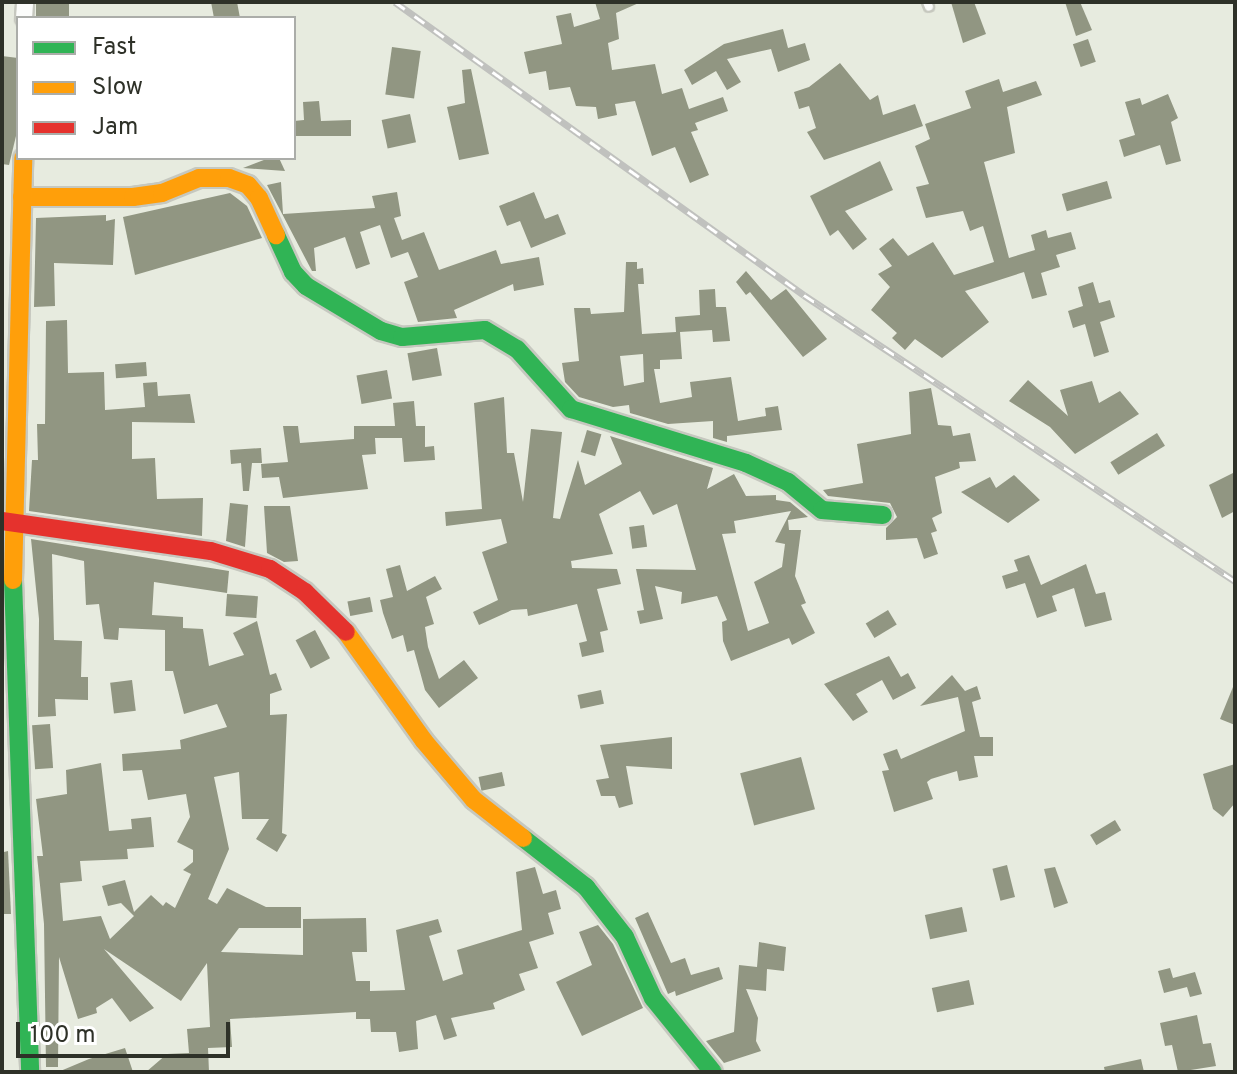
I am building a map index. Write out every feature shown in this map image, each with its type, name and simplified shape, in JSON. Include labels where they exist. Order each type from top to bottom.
[{"type":"street","points":[[23,160],[10,522],[30,1072]]},
{"type":"street","points":[[22,197],[133,197],[162,193],[199,178],[229,178],[248,185],[259,198],[293,272],[306,286],[381,331],[402,337],[485,330],[517,349],[571,409],[746,463],[788,482],[822,510],[883,515]]},
{"type":"street","points":[[10,522],[211,551],[270,569],[305,592],[350,635],[424,741],[474,800],[586,887],[625,937],[653,998],[713,1072]]},
{"type":"building","points":[[36,2],[69,2],[69,16],[36,16]]},
{"type":"building","points":[[211,2],[237,2],[240,16],[214,16]]},
{"type":"building","points":[[595,2],[641,2],[616,13],[619,39],[608,43],[612,70],[655,64],[662,94],[682,88],[689,109],[723,97],[728,111],[695,123],[698,130],[691,132],[709,175],[690,183],[675,147],[652,156],[635,101],[615,104],[617,115],[598,119],[596,107],[576,106],[570,87],[549,90],[546,71],[529,74],[524,52],[562,44],[556,16],[571,13],[574,27],[600,19]]},
{"type":"building","points":[[951,2],[974,2],[986,34],[963,43]]},
{"type":"building","points":[[1065,2],[1080,2],[1092,30],[1076,36]]},
{"type":"building","points":[[783,29],[788,48],[805,43],[810,60],[778,72],[771,49],[727,59],[741,82],[727,90],[716,71],[692,85],[684,70],[724,44]]},
{"type":"building","points":[[1088,39],[1096,62],[1081,67],[1073,44]]},
{"type":"building","points":[[392,47],[421,51],[414,99],[385,95]]},
{"type":"building","points":[[2,56],[16,58],[16,136],[9,165],[2,164]]},
{"type":"building","points":[[840,63],[870,100],[878,95],[883,115],[915,104],[923,126],[824,160],[807,132],[816,128],[809,106],[799,109],[794,92],[809,87]]},
{"type":"building","points":[[471,69],[489,154],[459,160],[447,107],[465,103],[462,70]]},
{"type":"building","points":[[999,79],[1003,92],[1036,81],[1042,95],[1007,107],[1015,153],[984,162],[1009,258],[1035,250],[1031,235],[1046,230],[1048,238],[1071,232],[1076,249],[1056,255],[1060,267],[1041,273],[1047,295],[1032,299],[1024,272],[965,291],[989,322],[942,358],[915,339],[905,350],[892,338],[897,333],[871,310],[890,287],[878,274],[892,266],[879,249],[893,238],[908,256],[933,242],[954,275],[994,262],[983,226],[970,231],[963,211],[926,218],[916,187],[929,184],[915,146],[930,139],[925,124],[971,108],[965,91]]},
{"type":"building","points":[[1168,94],[1178,118],[1171,122],[1181,161],[1166,165],[1160,145],[1124,157],[1119,140],[1135,135],[1125,102],[1140,98],[1142,105]]},
{"type":"building","points":[[319,101],[321,121],[351,120],[351,136],[296,136],[296,121],[304,120],[303,102]]},
{"type":"building","points":[[410,114],[416,142],[388,148],[382,120]]},
{"type":"building","points":[[264,160],[280,160],[285,171],[243,168]]},
{"type":"building","points":[[880,161],[893,190],[845,211],[867,239],[853,250],[838,230],[830,236],[810,196]]},
{"type":"building","points":[[1107,181],[1112,198],[1067,211],[1062,194]]},
{"type":"building","points":[[281,182],[283,214],[375,208],[372,196],[397,192],[401,216],[394,218],[402,240],[424,232],[439,270],[496,250],[501,264],[539,257],[544,285],[514,291],[513,284],[454,310],[457,318],[418,322],[404,282],[418,277],[408,252],[391,258],[380,225],[360,232],[370,264],[356,269],[345,237],[314,248],[316,271],[312,271],[267,185]]},
{"type":"building","points":[[534,192],[545,219],[558,214],[566,234],[531,248],[520,221],[507,226],[499,206]]},
{"type":"building","points":[[230,193],[247,206],[262,238],[135,275],[123,217]]},
{"type":"building","points":[[106,215],[106,221],[115,219],[113,265],[54,263],[55,306],[34,307],[36,218]]},
{"type":"building","points":[[626,262],[637,262],[637,269],[643,268],[644,284],[638,284],[642,334],[676,332],[675,317],[700,315],[699,290],[715,289],[716,307],[726,307],[730,341],[713,342],[712,330],[680,332],[682,359],[660,360],[660,369],[654,369],[660,403],[692,397],[690,382],[731,377],[738,421],[766,416],[765,408],[778,406],[782,430],[727,436],[727,442],[713,438],[713,421],[668,424],[630,413],[629,405],[613,407],[579,397],[565,382],[562,363],[579,361],[574,308],[590,308],[591,314],[624,312]],"holes":[[[643,354],[644,382],[624,386],[620,356]]]},
{"type":"building","points":[[746,271],[771,300],[786,289],[827,339],[803,357],[750,292],[746,295],[736,282]]},
{"type":"building","points":[[1093,282],[1099,303],[1110,300],[1115,317],[1100,322],[1109,352],[1094,357],[1085,324],[1073,328],[1068,311],[1083,306],[1078,287]]},
{"type":"building","points":[[67,320],[68,373],[104,372],[105,410],[145,407],[143,383],[157,382],[158,396],[190,394],[195,423],[132,422],[132,459],[155,458],[157,499],[203,498],[202,536],[29,511],[32,460],[38,460],[37,424],[45,424],[46,321]]},
{"type":"building","points":[[437,348],[442,376],[412,381],[407,353]]},
{"type":"building","points":[[146,362],[147,376],[116,378],[115,364]]},
{"type":"building","points":[[387,370],[392,399],[362,404],[356,375]]},
{"type":"building","points":[[1028,380],[1068,416],[1060,390],[1092,381],[1099,403],[1120,391],[1139,414],[1075,454],[1050,427],[1009,401]]},
{"type":"building","points":[[931,388],[938,425],[951,426],[953,436],[970,433],[976,461],[959,462],[960,468],[935,477],[942,513],[932,518],[937,531],[931,533],[938,554],[924,559],[917,538],[886,540],[886,528],[897,517],[890,503],[828,496],[823,490],[863,483],[857,444],[911,434],[909,392]]},
{"type":"building","points":[[504,397],[507,453],[514,453],[523,502],[531,429],[562,432],[553,518],[560,519],[578,460],[585,485],[622,464],[610,436],[713,468],[707,489],[734,474],[746,496],[776,495],[776,500],[790,502],[808,517],[788,520],[789,530],[801,530],[795,576],[806,603],[801,605],[815,633],[792,645],[789,638],[731,661],[723,641],[722,622],[727,620],[717,596],[681,604],[682,592],[655,586],[663,619],[640,624],[637,611],[644,610],[636,569],[696,570],[677,504],[653,515],[640,491],[599,514],[613,554],[571,561],[572,568],[617,569],[621,584],[597,589],[608,630],[600,632],[604,652],[582,657],[579,643],[587,641],[577,604],[528,616],[527,609],[512,610],[479,625],[473,612],[498,600],[482,552],[507,543],[501,519],[446,526],[445,512],[482,509],[474,403]],"holes":[[[791,511],[775,542],[785,544],[782,567],[754,582],[769,623],[748,631],[722,534],[736,533],[734,521]]]},
{"type":"building","points":[[414,401],[416,426],[425,426],[425,447],[434,446],[435,460],[404,462],[402,438],[375,438],[376,454],[362,455],[368,489],[283,498],[279,477],[262,478],[261,464],[288,462],[283,426],[298,426],[300,443],[354,439],[354,426],[395,426],[393,403]]},
{"type":"building","points":[[587,430],[601,434],[595,456],[581,452]]},
{"type":"building","points":[[1157,433],[1165,446],[1118,475],[1110,462]]},
{"type":"building","points":[[261,448],[262,463],[252,463],[249,491],[243,491],[241,463],[231,464],[230,450]]},
{"type":"building","points":[[1235,472],[1235,511],[1222,518],[1209,485]]},
{"type":"building","points":[[1014,475],[1040,500],[1008,523],[961,492],[990,477],[996,488]]},
{"type":"building","points":[[230,503],[248,505],[245,547],[226,541]]},
{"type":"building","points":[[264,506],[290,506],[298,561],[284,562],[267,553]]},
{"type":"building","points":[[644,525],[647,547],[632,549],[629,527]]},
{"type":"building","points":[[31,539],[229,571],[227,593],[154,582],[152,615],[183,617],[183,628],[203,629],[209,666],[244,655],[233,633],[257,621],[270,675],[276,673],[282,690],[270,694],[270,715],[287,714],[282,833],[287,835],[277,852],[256,839],[269,819],[242,819],[239,772],[214,777],[229,849],[208,899],[217,904],[227,888],[266,907],[301,907],[301,928],[239,928],[221,952],[303,955],[303,919],[366,918],[367,952],[352,952],[356,981],[370,981],[370,991],[405,990],[396,930],[438,919],[442,932],[429,936],[443,981],[463,974],[457,950],[522,930],[516,872],[535,867],[543,894],[556,890],[561,909],[548,913],[554,934],[529,942],[538,968],[519,974],[525,990],[493,1003],[495,1009],[451,1018],[457,1036],[444,1040],[436,1015],[416,1021],[418,1049],[399,1052],[396,1032],[371,1032],[370,1019],[356,1019],[356,1012],[230,1019],[232,1047],[208,1048],[209,1072],[146,1072],[167,1054],[189,1053],[187,1029],[210,1027],[207,963],[181,1001],[104,949],[154,1008],[130,1022],[112,998],[96,1008],[97,1013],[78,1019],[59,957],[58,1067],[46,1067],[44,924],[37,856],[43,856],[36,799],[67,794],[66,770],[101,763],[109,831],[132,829],[131,819],[151,817],[154,847],[127,849],[128,859],[80,861],[82,881],[60,883],[63,921],[101,916],[110,939],[134,916],[121,903],[108,906],[102,886],[125,880],[134,912],[151,895],[163,906],[166,902],[175,908],[191,874],[183,870],[193,862],[193,850],[177,842],[190,817],[186,794],[148,800],[142,770],[123,771],[122,754],[181,749],[180,740],[227,727],[217,704],[184,714],[173,671],[165,671],[165,630],[119,628],[118,640],[104,639],[99,604],[86,605],[84,561],[52,554],[54,640],[82,641],[81,677],[88,677],[88,700],[55,699],[56,716],[38,717],[39,619]]},
{"type":"building","points":[[1029,555],[1041,585],[1086,564],[1096,594],[1105,592],[1112,620],[1085,627],[1074,588],[1052,596],[1057,611],[1037,618],[1025,583],[1006,589],[1002,576],[1018,571],[1014,560]]},
{"type":"building","points":[[400,565],[407,591],[435,576],[442,589],[426,597],[434,624],[425,627],[439,679],[464,660],[478,678],[439,708],[425,690],[414,650],[407,652],[403,635],[392,639],[383,613],[380,600],[393,597],[386,569]]},
{"type":"building","points":[[227,594],[258,596],[256,618],[225,616]]},
{"type":"building","points":[[370,597],[373,612],[350,616],[347,601]]},
{"type":"building","points":[[888,610],[897,625],[874,638],[866,623]]},
{"type":"building","points":[[315,630],[330,658],[311,669],[296,640]]},
{"type":"building","points":[[889,656],[901,677],[908,673],[916,688],[893,700],[882,680],[856,694],[868,712],[853,721],[824,684]]},
{"type":"building","points":[[952,675],[965,691],[977,686],[981,699],[972,702],[980,737],[993,737],[993,756],[974,756],[978,777],[959,781],[957,771],[931,779],[927,782],[933,799],[894,812],[882,771],[889,770],[883,754],[897,749],[901,759],[965,731],[958,697],[920,706]]},
{"type":"building","points":[[132,680],[136,711],[114,713],[110,683]]},
{"type":"building","points":[[1235,682],[1235,725],[1220,719]]},
{"type":"building","points":[[601,690],[604,704],[580,709],[578,695]]},
{"type":"building","points":[[50,724],[53,768],[35,769],[32,725]]},
{"type":"building","points":[[672,737],[672,769],[626,766],[633,804],[619,808],[615,796],[601,796],[596,780],[609,778],[600,745]]},
{"type":"building","points":[[801,757],[815,809],[754,825],[740,773]]},
{"type":"building","points":[[1235,764],[1235,803],[1223,817],[1213,809],[1203,774]]},
{"type":"building","points":[[502,772],[505,786],[481,791],[479,777]]},
{"type":"building","points":[[1115,820],[1121,830],[1096,845],[1090,835]]},
{"type":"building","points":[[8,851],[11,914],[2,914],[4,852]]},
{"type":"building","points":[[1007,865],[1015,897],[1000,901],[992,869]]},
{"type":"building","points":[[1055,867],[1068,903],[1054,908],[1044,869]]},
{"type":"building","points":[[962,907],[967,931],[930,939],[925,915]]},
{"type":"building","points":[[648,912],[671,963],[685,958],[691,975],[719,967],[723,979],[676,996],[675,991],[668,994],[635,918]]},
{"type":"building","points":[[598,925],[613,944],[643,1008],[582,1036],[556,982],[592,965],[579,932]]},
{"type":"building","points":[[759,942],[786,947],[784,971],[767,969],[766,991],[746,989],[758,1018],[756,1041],[761,1051],[724,1063],[706,1041],[734,1032],[739,965],[757,967]]},
{"type":"building","points":[[1170,968],[1173,978],[1195,972],[1202,994],[1190,997],[1187,987],[1164,993],[1158,971]]},
{"type":"building","points":[[969,980],[974,1004],[937,1012],[932,988]]},
{"type":"building","points":[[1197,1015],[1203,1044],[1211,1043],[1216,1066],[1178,1072],[1172,1045],[1165,1046],[1160,1023]]},
{"type":"building","points":[[125,1048],[133,1072],[58,1072],[89,1059]]},
{"type":"building","points":[[1141,1059],[1144,1072],[1105,1072],[1104,1067]]},
{"type":"railway","points":[[395,2],[804,295],[1235,581]]},
{"type":"traffic: fast","points":[[276,235],[293,272],[306,286],[381,331],[402,337],[485,330],[517,349],[571,409],[746,463],[788,482],[822,510],[883,515]]},
{"type":"traffic: fast","points":[[13,580],[30,1072]]},
{"type":"traffic: fast","points":[[523,838],[586,887],[625,937],[653,998],[713,1072]]},
{"type":"traffic: slow","points":[[13,580],[23,160]]},
{"type":"traffic: slow","points":[[22,197],[133,197],[162,193],[199,178],[229,178],[248,185],[259,198],[276,235]]},
{"type":"traffic: slow","points":[[346,632],[424,741],[474,800],[523,838]]},
{"type":"traffic: jam","points":[[2,521],[211,551],[270,569],[305,592],[346,632]]}]
